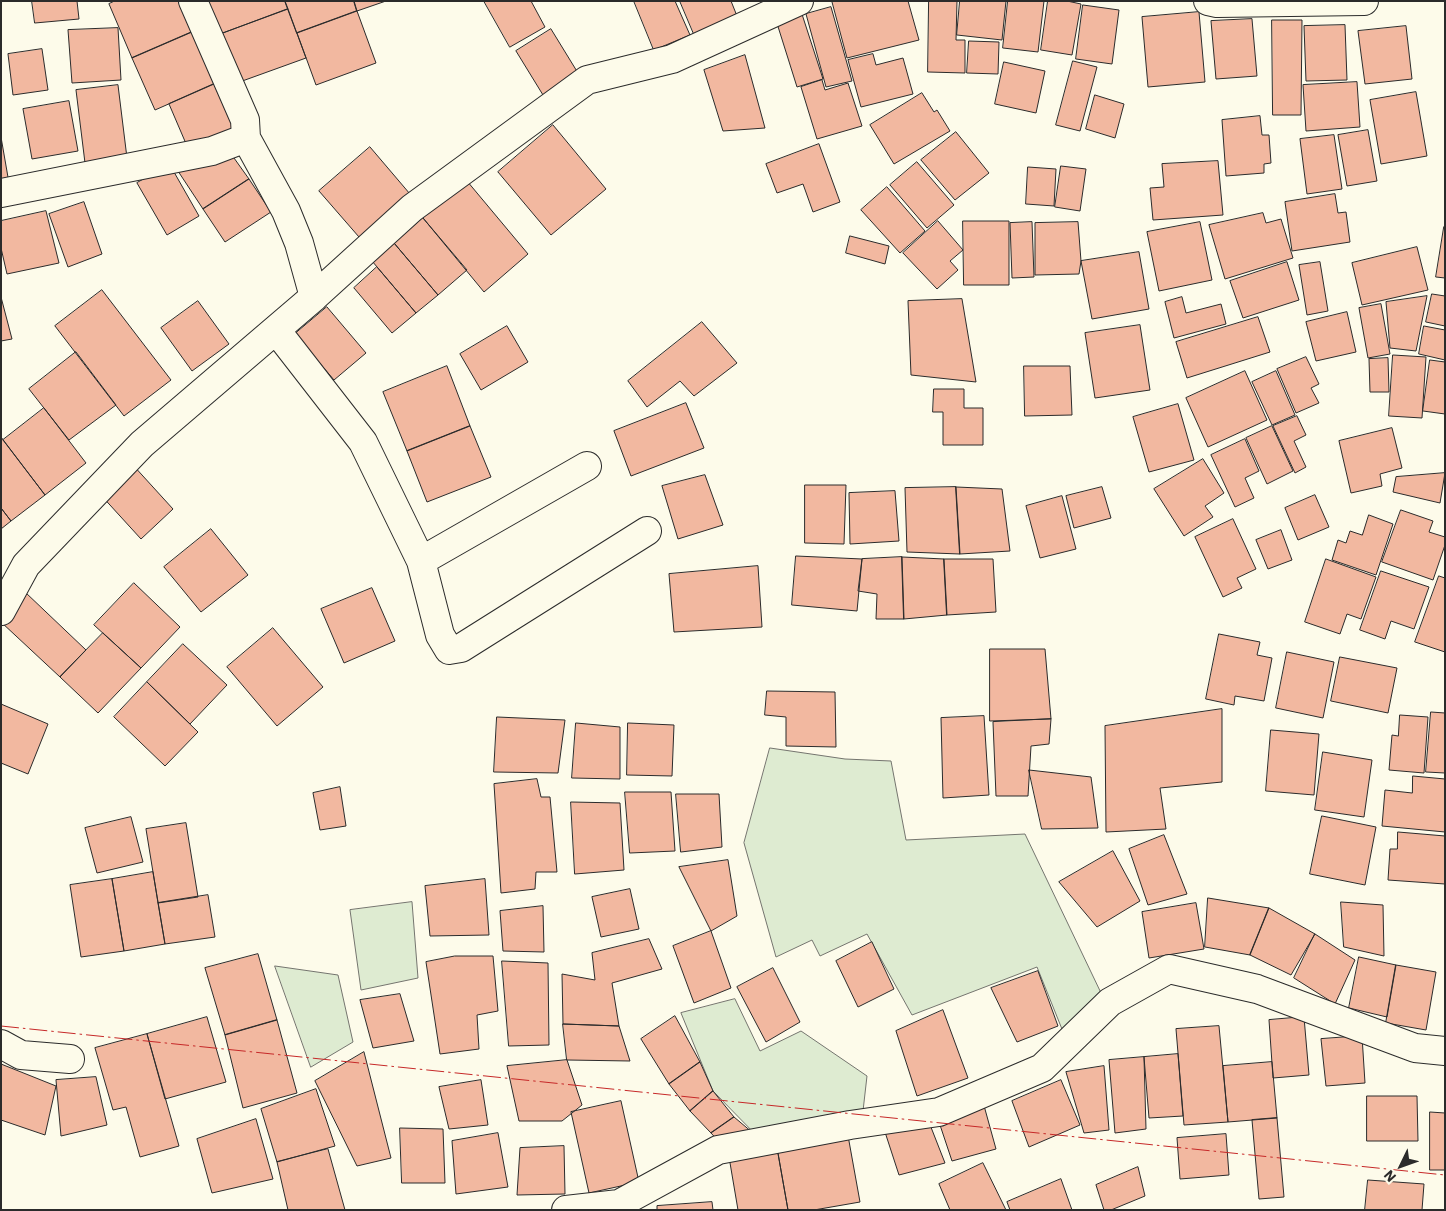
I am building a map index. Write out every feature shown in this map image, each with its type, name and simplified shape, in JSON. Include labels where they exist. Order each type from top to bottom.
[{"type":"street","points":[[193,1],[245,120],[246,138],[286,211],[299,243],[314,297]]},
{"type":"street","points":[[1,611],[26,565],[142,444],[314,297],[412,208],[587,80],[672,60],[799,1]]},
{"type":"street","points":[[1208,1],[1364,1]]},
{"type":"street","points":[[1,193],[212,152],[246,138]]},
{"type":"street","points":[[276,330],[363,442],[421,561],[440,635],[449,650],[461,648],[647,532]]},
{"type":"street","points":[[421,561],[587,466]]},
{"type":"street","points":[[566,1210],[619,1204],[718,1150],[850,1125],[939,1112],[1042,1068],[1110,1002],[1168,969],[1258,989],[1415,1048],[1445,1051]]},
{"type":"street","points":[[1,1044],[21,1055],[70,1059]]},
{"type":"green space","points":[[770,748],[845,759],[891,761],[906,840],[1025,834],[1113,1018],[1070,1049],[1037,967],[912,1015],[867,934],[820,956],[812,940],[776,957],[744,843]]},
{"type":"green space","points":[[412,902],[418,978],[361,990],[350,910]]},
{"type":"green space","points":[[275,966],[338,975],[353,1042],[311,1067]]},
{"type":"green space","points":[[735,999],[760,1051],[801,1031],[867,1076],[863,1111],[759,1138],[713,1091],[681,1013]]},
{"type":"building","points":[[32,1],[77,1],[79,19],[35,23]]},
{"type":"building","points":[[115,1],[178,1],[192,32],[132,58],[109,4]]},
{"type":"building","points":[[196,1],[285,1],[288,9],[209,38]]},
{"type":"building","points":[[285,1],[354,1],[357,11],[297,33]]},
{"type":"building","points":[[354,1],[386,1],[357,11]]},
{"type":"building","points":[[484,1],[531,1],[545,27],[510,47]]},
{"type":"building","points":[[634,1],[675,1],[690,35],[654,50]]},
{"type":"building","points":[[680,1],[731,1],[737,16],[694,34]]},
{"type":"building","points":[[908,1],[919,40],[847,58],[832,2]]},
{"type":"building","points":[[929,1],[957,1],[956,40],[965,40],[965,73],[928,72]]},
{"type":"building","points":[[960,1],[1006,1],[1002,40],[957,35]]},
{"type":"building","points":[[1008,1],[1044,1],[1038,52],[1003,48]]},
{"type":"building","points":[[1048,1],[1067,1],[1081,4],[1072,55],[1041,50]]},
{"type":"building","points":[[1083,5],[1119,10],[1112,64],[1076,59]]},
{"type":"building","points":[[831,7],[852,81],[826,87],[806,14]]},
{"type":"building","points":[[800,8],[823,79],[797,87],[775,17]]},
{"type":"building","points":[[288,9],[306,58],[234,84],[216,36]]},
{"type":"building","points":[[357,11],[376,63],[316,85],[297,33]]},
{"type":"building","points":[[1199,12],[1205,82],[1148,87],[1142,17]]},
{"type":"building","points":[[1252,19],[1257,76],[1216,79],[1211,21]]},
{"type":"building","points":[[1272,20],[1302,20],[1301,115],[1273,115]]},
{"type":"building","points":[[1345,25],[1347,80],[1306,81],[1304,26]]},
{"type":"building","points":[[1406,26],[1412,79],[1365,84],[1358,31]]},
{"type":"building","points":[[118,28],[121,80],[72,83],[68,30]]},
{"type":"building","points":[[551,29],[578,73],[543,95],[516,51]]},
{"type":"building","points":[[192,32],[214,84],[155,110],[132,58]]},
{"type":"building","points":[[969,41],[999,42],[998,74],[967,73]]},
{"type":"building","points":[[42,49],[48,90],[13,95],[8,54]]},
{"type":"building","points":[[873,54],[876,65],[903,58],[913,94],[861,107],[848,60]]},
{"type":"building","points":[[745,55],[765,128],[723,131],[704,70]]},
{"type":"building","points":[[1073,61],[1097,67],[1080,131],[1056,125]]},
{"type":"building","points":[[1004,62],[1045,71],[1036,113],[995,104]]},
{"type":"building","points":[[822,80],[825,90],[848,83],[862,126],[817,139],[801,87]]},
{"type":"building","points":[[1357,82],[1360,127],[1306,131],[1303,85]]},
{"type":"building","points":[[214,84],[236,134],[190,153],[169,104]]},
{"type":"building","points":[[118,85],[127,158],[85,163],[76,90]]},
{"type":"building","points":[[1416,92],[1427,156],[1381,164],[1370,100]]},
{"type":"building","points":[[922,93],[934,112],[937,110],[950,131],[894,164],[870,125]]},
{"type":"building","points":[[1095,95],[1124,104],[1115,138],[1086,129]]},
{"type":"building","points":[[69,101],[78,151],[32,159],[23,109]]},
{"type":"building","points":[[1260,116],[1262,135],[1269,135],[1271,163],[1264,164],[1264,173],[1226,176],[1222,120]]},
{"type":"building","points":[[553,125],[606,189],[551,235],[498,172]]},
{"type":"building","points":[[1368,130],[1377,181],[1347,186],[1338,135]]},
{"type":"building","points":[[956,132],[989,173],[955,200],[921,160]]},
{"type":"building","points":[[1334,135],[1342,189],[1307,194],[1300,139]]},
{"type":"building","points":[[1,137],[9,183],[1,184]]},
{"type":"building","points":[[819,144],[840,202],[813,212],[803,184],[777,193],[766,164]]},
{"type":"building","points":[[370,147],[410,194],[359,237],[319,191]]},
{"type":"building","points":[[229,151],[249,179],[203,209],[176,168]]},
{"type":"building","points":[[1218,161],[1223,215],[1153,220],[1150,188],[1164,187],[1162,164]]},
{"type":"building","points":[[917,162],[954,205],[927,228],[890,185]]},
{"type":"building","points":[[170,165],[199,216],[167,235],[137,183]]},
{"type":"building","points":[[1061,166],[1086,169],[1080,211],[1055,207]]},
{"type":"building","points":[[1028,167],[1056,169],[1054,206],[1026,204]]},
{"type":"building","points":[[249,179],[271,212],[225,242],[203,209]]},
{"type":"building","points":[[467,181],[528,254],[484,292],[423,218]]},
{"type":"building","points":[[887,187],[925,231],[900,253],[861,210]]},
{"type":"building","points":[[1335,194],[1338,213],[1346,212],[1350,242],[1292,251],[1285,202]]},
{"type":"building","points":[[84,202],[102,254],[68,267],[49,214]]},
{"type":"building","points":[[46,211],[59,263],[7,274],[1,248],[1,221]]},
{"type":"building","points":[[1263,213],[1266,223],[1281,219],[1293,258],[1225,279],[1209,225]]},
{"type":"building","points":[[423,218],[467,270],[438,295],[394,243]]},
{"type":"building","points":[[938,221],[963,250],[950,261],[958,270],[937,289],[903,253]]},
{"type":"building","points":[[963,221],[1009,221],[1009,285],[964,285]]},
{"type":"building","points":[[1032,222],[1034,277],[1012,278],[1010,223]]},
{"type":"building","points":[[1078,222],[1081,261],[1079,274],[1035,275],[1035,223]]},
{"type":"building","points":[[1200,222],[1212,280],[1159,291],[1147,232]]},
{"type":"building","points":[[1445,228],[1445,278],[1436,277]]},
{"type":"building","points":[[850,236],[889,246],[885,264],[846,253]]},
{"type":"building","points":[[394,243],[438,295],[416,313],[372,261]]},
{"type":"building","points":[[1417,247],[1428,290],[1362,305],[1352,263]]},
{"type":"building","points":[[1139,252],[1149,309],[1092,319],[1081,261]]},
{"type":"building","points":[[1287,262],[1299,300],[1243,318],[1230,281]]},
{"type":"building","points":[[1320,262],[1328,311],[1307,315],[1299,265]]},
{"type":"building","points":[[377,267],[416,313],[392,333],[354,288]]},
{"type":"building","points":[[102,290],[171,380],[124,416],[55,326]]},
{"type":"building","points":[[1432,294],[1445,296],[1445,326],[1426,322]]},
{"type":"building","points":[[1427,296],[1416,351],[1390,348],[1386,302]]},
{"type":"building","points":[[1,297],[12,339],[1,341]]},
{"type":"building","points":[[1182,297],[1186,313],[1221,304],[1226,324],[1174,338],[1165,302]]},
{"type":"building","points":[[962,299],[976,382],[911,375],[908,301]]},
{"type":"building","points":[[198,301],[229,344],[192,371],[161,328]]},
{"type":"building","points":[[1381,304],[1390,354],[1368,358],[1359,308]]},
{"type":"building","points":[[327,307],[366,353],[334,380],[295,334]]},
{"type":"building","points":[[1347,312],[1356,352],[1316,361],[1306,322]]},
{"type":"building","points":[[1258,317],[1270,352],[1187,378],[1176,342]]},
{"type":"building","points":[[702,322],[737,363],[694,396],[680,381],[647,407],[628,381]]},
{"type":"building","points":[[1140,325],[1150,390],[1095,398],[1085,333]]},
{"type":"building","points":[[507,326],[528,362],[481,390],[460,354]]},
{"type":"building","points":[[1424,326],[1445,330],[1445,360],[1419,354]]},
{"type":"building","points":[[76,352],[116,405],[69,440],[29,389]]},
{"type":"building","points":[[1393,355],[1426,357],[1422,418],[1389,416]]},
{"type":"building","points":[[1306,357],[1319,384],[1311,388],[1319,403],[1296,413],[1277,369]]},
{"type":"building","points":[[1388,358],[1389,392],[1370,392],[1369,359]]},
{"type":"building","points":[[1430,360],[1445,362],[1445,414],[1423,411]]},
{"type":"building","points":[[447,366],[470,426],[407,451],[383,392]]},
{"type":"building","points":[[1024,366],[1070,366],[1072,415],[1025,416]]},
{"type":"building","points":[[1245,371],[1267,420],[1208,447],[1186,398]]},
{"type":"building","points":[[1276,371],[1295,415],[1272,425],[1252,382]]},
{"type":"building","points":[[934,389],[964,389],[964,408],[983,408],[983,445],[943,445],[943,412],[933,412]]},
{"type":"building","points":[[686,403],[704,448],[631,476],[614,431]]},
{"type":"building","points":[[1178,404],[1194,460],[1149,472],[1133,417]]},
{"type":"building","points":[[44,408],[86,463],[45,495],[3,440]]},
{"type":"building","points":[[1297,416],[1306,435],[1294,441],[1306,467],[1295,473],[1273,426]]},
{"type":"building","points":[[470,426],[491,477],[427,502],[407,451]]},
{"type":"building","points":[[1272,426],[1293,471],[1267,484],[1246,438]]},
{"type":"building","points":[[1392,428],[1402,468],[1380,474],[1382,486],[1351,493],[1339,441]]},
{"type":"building","points":[[1,437],[45,495],[11,521],[1,508]]},
{"type":"building","points":[[1245,439],[1259,471],[1245,478],[1254,498],[1235,507],[1211,455]]},
{"type":"building","points":[[1203,459],[1224,493],[1205,506],[1213,517],[1184,536],[1154,489]]},
{"type":"building","points":[[132,464],[173,509],[141,539],[99,493]]},
{"type":"building","points":[[1445,473],[1440,503],[1393,492],[1396,477]]},
{"type":"building","points":[[705,475],[723,525],[678,539],[662,486]]},
{"type":"building","points":[[805,485],[846,485],[844,544],[805,543]]},
{"type":"building","points":[[956,487],[960,554],[907,552],[905,488]]},
{"type":"building","points":[[956,487],[1002,489],[1010,551],[960,554]]},
{"type":"building","points":[[1102,487],[1111,518],[1074,528],[1066,496]]},
{"type":"building","points":[[895,491],[899,541],[850,544],[849,493]]},
{"type":"building","points":[[1315,495],[1329,527],[1298,540],[1285,508]]},
{"type":"building","points":[[1062,496],[1076,549],[1040,558],[1026,506]]},
{"type":"building","points":[[1,508],[11,521],[1,529]]},
{"type":"building","points":[[1401,510],[1433,521],[1429,532],[1445,537],[1445,545],[1433,580],[1382,562]]},
{"type":"building","points":[[1369,515],[1393,524],[1376,575],[1332,560],[1338,540],[1346,543],[1350,531],[1362,535]]},
{"type":"building","points":[[1233,519],[1256,569],[1237,578],[1242,588],[1223,597],[1195,537]]},
{"type":"building","points":[[211,529],[248,575],[201,612],[164,567]]},
{"type":"building","points":[[1281,530],[1292,560],[1268,569],[1256,540]]},
{"type":"building","points":[[796,556],[862,559],[857,611],[792,605]]},
{"type":"building","points":[[902,557],[904,619],[876,619],[877,594],[858,591],[862,559]]},
{"type":"building","points":[[902,557],[944,559],[947,615],[904,619]]},
{"type":"building","points":[[944,559],[993,559],[996,612],[947,615]]},
{"type":"building","points":[[1326,559],[1376,577],[1361,619],[1347,614],[1340,634],[1305,622]]},
{"type":"building","points":[[758,566],[762,627],[674,632],[669,574]]},
{"type":"building","points":[[1381,571],[1429,587],[1414,629],[1391,621],[1385,639],[1360,630]]},
{"type":"building","points":[[1439,576],[1445,578],[1445,652],[1415,642]]},
{"type":"building","points":[[134,583],[180,627],[141,668],[94,625]]},
{"type":"building","points":[[372,588],[395,641],[344,663],[321,609]]},
{"type":"building","points":[[25,592],[86,650],[60,677],[1,622]]},
{"type":"building","points":[[273,628],[323,687],[277,726],[227,667]]},
{"type":"building","points":[[103,633],[141,668],[98,713],[60,677]]},
{"type":"building","points":[[1219,634],[1260,642],[1257,655],[1272,658],[1264,701],[1235,696],[1234,705],[1206,699]]},
{"type":"building","points":[[183,644],[227,685],[190,724],[147,682]]},
{"type":"building","points":[[990,649],[1045,649],[1051,719],[990,721]]},
{"type":"building","points":[[1287,652],[1334,662],[1323,718],[1276,708]]},
{"type":"building","points":[[1340,657],[1397,668],[1388,713],[1331,701]]},
{"type":"building","points":[[147,682],[198,732],[165,766],[114,717]]},
{"type":"building","points":[[767,691],[835,692],[836,747],[786,746],[786,717],[765,715]]},
{"type":"building","points":[[1,704],[48,724],[28,774],[1,763]]},
{"type":"building","points":[[1222,709],[1222,782],[1160,788],[1166,829],[1106,832],[1105,726]]},
{"type":"building","points":[[1431,712],[1445,713],[1445,773],[1426,772]]},
{"type":"building","points":[[1400,715],[1428,717],[1424,773],[1389,770],[1392,735],[1398,736]]},
{"type":"building","points":[[984,716],[989,795],[943,798],[941,718]]},
{"type":"building","points":[[497,717],[565,720],[558,773],[494,772]]},
{"type":"building","points":[[1051,719],[1049,744],[1031,746],[1028,796],[996,796],[993,722]]},
{"type":"building","points":[[576,723],[620,727],[620,779],[572,778]]},
{"type":"building","points":[[628,723],[674,725],[672,776],[627,775]]},
{"type":"building","points":[[1271,730],[1319,734],[1314,795],[1266,791]]},
{"type":"building","points":[[1323,752],[1372,760],[1364,817],[1315,810]]},
{"type":"building","points":[[1029,770],[1091,777],[1098,828],[1042,829]]},
{"type":"building","points":[[1413,776],[1445,779],[1445,832],[1382,826],[1385,790],[1412,793]]},
{"type":"building","points":[[537,779],[541,797],[550,797],[557,872],[536,872],[535,889],[501,893],[494,784]]},
{"type":"building","points":[[340,787],[346,826],[320,830],[313,793]]},
{"type":"building","points":[[625,792],[671,792],[675,851],[630,853]]},
{"type":"building","points":[[676,794],[719,794],[722,847],[681,852]]},
{"type":"building","points":[[571,802],[620,803],[624,870],[575,874]]},
{"type":"building","points":[[1322,816],[1376,827],[1365,885],[1310,874]]},
{"type":"building","points":[[131,817],[143,862],[97,873],[85,828]]},
{"type":"building","points":[[186,823],[198,897],[158,903],[146,829]]},
{"type":"building","points":[[1398,832],[1445,836],[1445,884],[1388,880],[1390,849],[1397,849]]},
{"type":"building","points":[[1164,835],[1187,894],[1148,905],[1129,849]]},
{"type":"building","points":[[1113,851],[1140,901],[1097,927],[1059,882]]},
{"type":"building","points":[[728,860],[737,916],[711,931],[679,867]]},
{"type":"building","points":[[153,872],[165,944],[124,951],[112,879]]},
{"type":"building","points":[[112,879],[124,951],[81,957],[70,885]]},
{"type":"building","points":[[485,879],[489,935],[430,936],[425,886]]},
{"type":"building","points":[[630,889],[639,929],[601,937],[592,897]]},
{"type":"building","points":[[208,895],[215,937],[165,944],[158,903]]},
{"type":"building","points":[[1208,898],[1269,908],[1250,955],[1205,947]]},
{"type":"building","points":[[1341,902],[1383,905],[1384,956],[1344,947]]},
{"type":"building","points":[[1196,903],[1204,949],[1149,958],[1142,912]]},
{"type":"building","points":[[543,906],[544,952],[503,951],[500,911]]},
{"type":"building","points":[[1269,908],[1315,934],[1291,975],[1250,955]]},
{"type":"building","points":[[711,931],[731,988],[694,1003],[673,946]]},
{"type":"building","points":[[1315,934],[1355,960],[1335,1004],[1294,978]]},
{"type":"building","points":[[649,939],[662,969],[612,983],[619,1026],[563,1024],[562,974],[595,980],[592,953]]},
{"type":"building","points":[[872,942],[894,989],[858,1007],[836,961]]},
{"type":"building","points":[[258,954],[277,1020],[225,1035],[205,968]]},
{"type":"building","points":[[455,956],[493,956],[498,1011],[477,1015],[479,1049],[440,1054],[426,962]]},
{"type":"building","points":[[1359,957],[1396,965],[1387,1017],[1349,1008]]},
{"type":"building","points":[[502,961],[548,963],[549,1045],[509,1046]]},
{"type":"building","points":[[1396,965],[1436,972],[1426,1030],[1386,1023]]},
{"type":"building","points":[[773,968],[800,1022],[766,1042],[737,987]]},
{"type":"building","points":[[1038,971],[1058,1026],[1017,1042],[991,988]]},
{"type":"building","points":[[400,994],[414,1041],[373,1048],[360,1000]]},
{"type":"building","points":[[943,1010],[968,1078],[917,1096],[896,1031]]},
{"type":"building","points":[[675,1016],[700,1062],[669,1084],[641,1039]]},
{"type":"building","points":[[207,1017],[226,1082],[165,1099],[147,1034]]},
{"type":"building","points":[[1304,1017],[1309,1075],[1273,1078],[1269,1020]]},
{"type":"building","points":[[277,1020],[297,1093],[243,1108],[225,1035]]},
{"type":"building","points":[[563,1024],[619,1026],[630,1061],[567,1060]]},
{"type":"building","points":[[1219,1026],[1228,1122],[1184,1125],[1176,1029]]},
{"type":"building","points":[[147,1034],[179,1146],[140,1157],[126,1107],[113,1110],[95,1048]]},
{"type":"building","points":[[1362,1036],[1365,1083],[1326,1086],[1321,1039]]},
{"type":"building","points":[[364,1052],[391,1158],[357,1166],[315,1081]]},
{"type":"building","points":[[1178,1054],[1183,1116],[1149,1118],[1144,1057]]},
{"type":"building","points":[[1144,1057],[1146,1129],[1115,1133],[1109,1060]]},
{"type":"building","points":[[567,1060],[582,1105],[562,1121],[519,1121],[507,1066]]},
{"type":"building","points":[[700,1062],[713,1091],[690,1111],[669,1084]]},
{"type":"building","points":[[1272,1062],[1277,1118],[1228,1122],[1223,1066]]},
{"type":"building","points":[[1,1064],[56,1086],[45,1135],[1,1120]]},
{"type":"building","points":[[1104,1066],[1109,1130],[1084,1133],[1066,1072]]},
{"type":"building","points":[[96,1077],[107,1125],[61,1136],[56,1080]]},
{"type":"building","points":[[481,1080],[488,1125],[449,1129],[439,1087]]},
{"type":"building","points":[[1061,1080],[1080,1125],[1029,1147],[1012,1101]]},
{"type":"building","points":[[316,1089],[335,1146],[277,1162],[261,1109]]},
{"type":"building","points":[[713,1091],[734,1117],[711,1133],[690,1111]]},
{"type":"building","points":[[1367,1096],[1417,1096],[1418,1141],[1367,1141]]},
{"type":"building","points":[[621,1101],[639,1182],[589,1193],[571,1112]]},
{"type":"building","points":[[983,1102],[996,1149],[952,1161],[936,1113]]},
{"type":"building","points":[[1430,1112],[1445,1113],[1445,1170],[1430,1170]]},
{"type":"building","points":[[734,1117],[759,1138],[723,1146],[711,1133]]},
{"type":"building","points":[[927,1117],[945,1163],[899,1175],[884,1129]]},
{"type":"building","points":[[1277,1118],[1284,1197],[1259,1199],[1252,1120]]},
{"type":"building","points":[[256,1119],[273,1179],[212,1193],[197,1139]]},
{"type":"building","points":[[400,1128],[443,1129],[445,1183],[402,1183]]},
{"type":"building","points":[[847,1130],[860,1202],[814,1210],[788,1210],[776,1142]]},
{"type":"building","points":[[498,1133],[508,1187],[456,1194],[452,1141]]},
{"type":"building","points":[[1226,1134],[1229,1175],[1180,1179],[1177,1138]]},
{"type":"building","points":[[776,1142],[788,1210],[738,1210],[728,1151]]},
{"type":"building","points":[[564,1146],[565,1194],[517,1195],[520,1148]]},
{"type":"building","points":[[328,1149],[345,1210],[288,1210],[277,1162]]},
{"type":"building","points":[[983,1163],[1006,1210],[950,1210],[939,1184]]},
{"type":"building","points":[[1138,1167],[1145,1196],[1111,1210],[1104,1210],[1096,1185]]},
{"type":"building","points":[[1061,1179],[1072,1210],[1010,1210],[1007,1202]]},
{"type":"building","points":[[1368,1180],[1424,1184],[1422,1210],[1365,1210]]},
{"type":"building","points":[[712,1202],[713,1210],[657,1210],[657,1206]]},
{"type":"power","points":[[1,1026],[1445,1175]]}]
